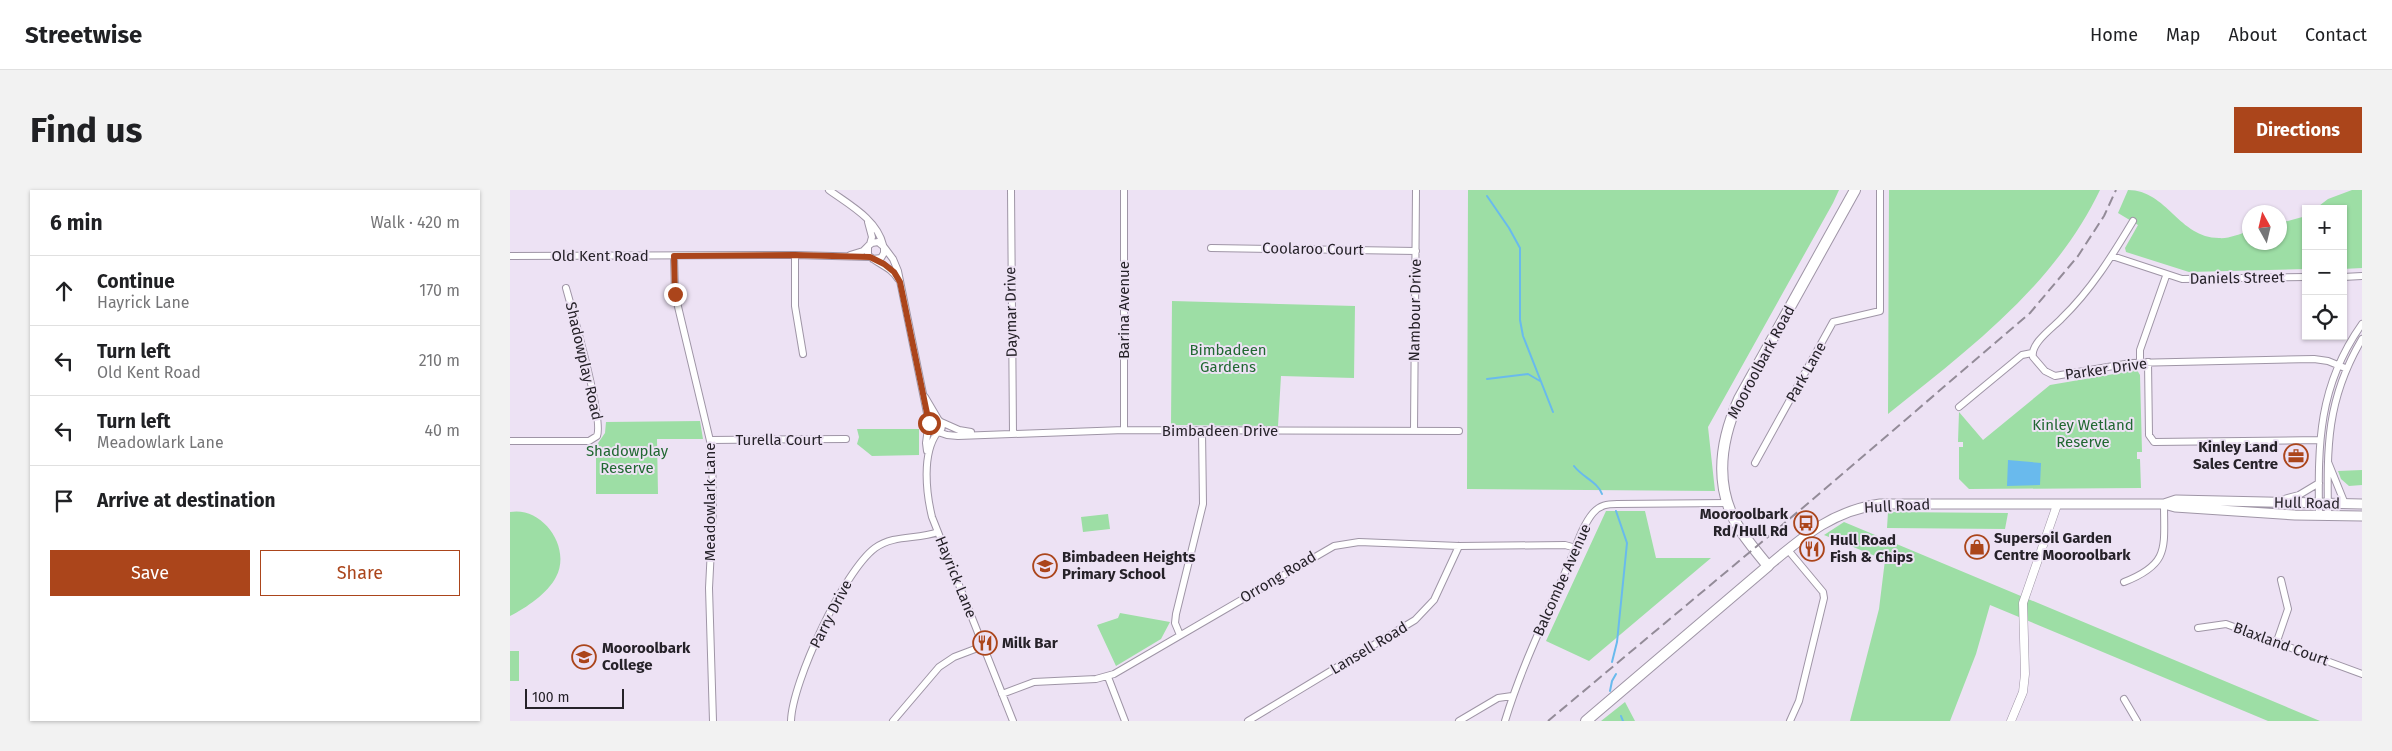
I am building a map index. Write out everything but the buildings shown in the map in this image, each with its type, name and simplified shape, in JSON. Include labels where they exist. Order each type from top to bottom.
[{"type":"main road","name":"Mooroolbark Road","points":[[1768,566],[1739,528],[1728,503],[1722,463],[1726,431],[1731,415],[1855,190]]},
{"type":"main road","name":"Hull Road","points":[[2164,504],[2176,500],[2362,504]]},
{"type":"main road","name":"Hull Road","points":[[1586,721],[1788,550],[1835,516],[1861,507],[1899,503],[2164,504],[2175,507],[2323,516],[2362,516]]},
{"type":"street","name":"Hayrick Lane","points":[[828,190],[876,227],[883,246],[893,259],[900,282],[928,425],[926,443],[930,505],[938,532],[1013,721]]},
{"type":"street","name":"Daymar Drive","points":[[1011,190],[1013,434]]},
{"type":"street","name":"Barina Avenue","points":[[1124,190],[1124,430]]},
{"type":"street","name":"Nambour Drive","points":[[1414,430],[1416,190]]},
{"type":"street","name":"Park Lane","points":[[1756,463],[1833,322],[1880,311],[1880,190]]},
{"type":"street","points":[[867,220],[872,237],[867,252],[872,258],[894,272],[900,282]]},
{"type":"street","points":[[1959,407],[2022,355],[2032,353],[2034,347],[2072,308],[2112,256],[2132,221]]},
{"type":"street","points":[[869,245],[875,242],[883,246],[884,253],[881,258],[872,258]]},
{"type":"street","name":"Old Kent Road","points":[[841,256],[855,254],[869,245]]},
{"type":"street","name":"Coolaroo Court","points":[[1211,248],[1416,251]]},
{"type":"street","points":[[795,255],[795,306],[803,354]]},
{"type":"street","name":"Old Kent Road","points":[[510,256],[795,255],[872,258]]},
{"type":"street","name":"Meadowlark Lane","points":[[674,256],[675,294],[711,440],[713,509],[708,588],[712,721]]},
{"type":"street","name":"Daniels Street","points":[[2112,256],[2166,276],[2189,280],[2302,277]]},
{"type":"street","points":[[2140,362],[2140,350],[2166,276]]},
{"type":"street","points":[[2347,276],[2362,276]]},
{"type":"street","name":"Shadowplay Road","points":[[510,440],[588,441],[597,436],[599,427],[594,398],[566,288]]},
{"type":"street","points":[[2323,504],[2319,483],[2319,440],[2324,406],[2338,365],[2362,324]]},
{"type":"street","points":[[2323,516],[2329,431],[2334,401],[2345,368],[2362,339]]},
{"type":"street","name":"Parker Drive","points":[[2032,353],[2045,371],[2055,376],[2140,362],[2314,359],[2345,368]]},
{"type":"street","points":[[2148,362],[2149,436],[2154,442],[2319,440]]},
{"type":"street","name":"Hayrick Lane","points":[[923,393],[939,421]]},
{"type":"street","points":[[933,419],[939,421],[941,429],[937,432],[931,432],[928,425],[933,419]]},
{"type":"street","name":"Bimbadeen Drive","points":[[939,421],[959,430],[980,434]]},
{"type":"street","name":"Bimbadeen Drive","points":[[937,432],[947,436],[1124,430],[1459,431]]},
{"type":"street","points":[[1180,636],[1176,623],[1176,614],[1202,504],[1202,431]]},
{"type":"street","name":"Hayrick Lane","points":[[928,457],[931,441],[937,432]]},
{"type":"street","name":"Turella Court","points":[[711,440],[846,439]]},
{"type":"street","points":[[2327,458],[2345,504]]},
{"type":"street","points":[[2235,501],[2289,498],[2307,492],[2319,483]]},
{"type":"street","name":"Balcombe Avenue","points":[[1505,721],[1512,696],[1592,514],[1602,505],[1728,503]]},
{"type":"street","points":[[2124,582],[2152,568],[2161,555],[2165,544],[2164,504]]},
{"type":"street","points":[[2011,721],[2023,692],[2025,674],[2023,603],[2058,505]]},
{"type":"street","name":"Parry Drive","points":[[791,721],[795,693],[801,675],[842,589],[854,570],[875,548],[886,542],[908,536],[928,535],[938,532]]},
{"type":"street","name":"Orrong Road","points":[[1002,694],[1034,682],[1096,680],[1108,676],[1334,546],[1359,542],[1459,546],[1565,545],[1576,548]]},
{"type":"street","name":"Lansell Road","points":[[1248,721],[1415,620],[1434,600],[1459,546]]},
{"type":"street","points":[[1788,550],[1823,592],[1824,598],[1799,701],[1790,721]]},
{"type":"street","points":[[2278,641],[2288,609],[2281,580]]},
{"type":"street","name":"Blaxland Court","points":[[2198,628],[2226,624],[2278,641],[2362,674]]},
{"type":"street","points":[[893,721],[938,667],[954,657],[983,646]]},
{"type":"street","points":[[1108,676],[1125,721]]},
{"type":"street","points":[[1460,721],[1498,698],[1512,696]]},
{"type":"street","points":[[2124,699],[2136,721]]},
{"type":"green space","points":[[1468,190],[1839,190],[1708,427],[1715,491],[1467,489]]},
{"type":"green space","points":[[1889,190],[2100,190],[2081,225],[2034,286],[1979,340],[1888,414]]},
{"type":"green space","points":[[2128,190],[2141,192],[2153,197],[2183,223],[2205,236],[2223,238],[2242,233],[2242,250],[2287,250],[2287,221],[2302,217],[2302,269],[2189,272],[2126,252],[2125,248],[2138,225],[2118,213]]},
{"type":"green space","points":[[2352,190],[2362,190],[2362,268],[2347,269],[2347,205],[2320,205],[2328,199]]},
{"type":"green space","name":"Bimbadeen Gardens","points":[[1172,301],[1355,306],[1354,378],[1281,376],[1278,426],[1171,425]]},
{"type":"green space","name":"Kinley Wetland Reserve","points":[[2137,370],[2140,375],[2142,452],[2137,452],[2137,459],[2140,459],[2141,488],[1969,489],[1959,479],[1959,447],[1963,447],[1963,442],[1958,442],[1959,412],[1983,440],[2050,385]]},
{"type":"green space","name":"Shadowplay Reserve","points":[[700,421],[703,439],[657,439],[658,494],[596,494],[596,446],[605,433],[606,422]]},
{"type":"green space","points":[[857,429],[919,429],[919,455],[872,456],[857,444],[859,437]]},
{"type":"green space","points":[[2362,470],[2362,485],[2349,486],[2341,479],[2338,471]]},
{"type":"green space","points":[[1606,511],[1645,511],[1656,558],[1711,558],[1589,661],[1546,641]]},
{"type":"green space","points":[[510,512],[522,512],[533,515],[543,522],[557,542],[560,553],[560,565],[556,577],[548,589],[536,600],[510,616]]},
{"type":"green space","points":[[1888,512],[2008,513],[2005,529],[1887,528]]},
{"type":"green space","points":[[1108,514],[1110,529],[1083,532],[1081,517]]},
{"type":"green space","points":[[1844,522],[2320,721],[2268,721],[1990,605],[1976,654],[1950,721],[1850,721],[1879,609],[1885,560],[1824,535]]},
{"type":"green space","points":[[1120,613],[1170,622],[1161,639],[1116,666],[1097,625],[1118,618]]},
{"type":"green space","points":[[510,651],[519,651],[519,681],[510,681]]},
{"type":"green space","points":[[1625,702],[1635,721],[1601,721]]},
{"type":"water","points":[[2008,460],[2041,463],[2040,485],[2007,486]]},
{"type":"waterway","points":[[1487,196],[1520,248],[1520,320],[1523,336],[1553,412]]},
{"type":"waterway","points":[[1487,379],[1528,374],[1540,381]]},
{"type":"waterway","points":[[1574,466],[1597,486],[1602,494]]},
{"type":"waterway","points":[[1612,662],[1617,642],[1627,543],[1616,511]]},
{"type":"waterway","points":[[1610,691],[1616,674]]},
{"type":"waterway","points":[[1621,716],[1623,721]]},
{"type":"railway","points":[[1548,721],[1812,500],[2030,313],[2078,256],[2104,216],[2116,190]]},
{"type":"place","name":"Kinley Land Sales Centre","points":[[2296,456]]},
{"type":"place","name":"Mooroolbark Rd/Hull Rd","points":[[1806,523]]},
{"type":"place","name":"Supersoil Garden Centre Mooroolbark","points":[[1977,547]]},
{"type":"place","name":"Hull Road Fish & Chips","points":[[1812,549]]},
{"type":"place","name":"Bimbadeen Heights Primary School","points":[[1045,566]]},
{"type":"place","name":"Milk Bar","points":[[985,643]]},
{"type":"place","name":"Mooroolbark College","points":[[584,657]]},
{"type":"route","points":[[675,294],[674,256],[795,255],[870,257],[884,264],[894,272],[900,282],[929,423]]}]
